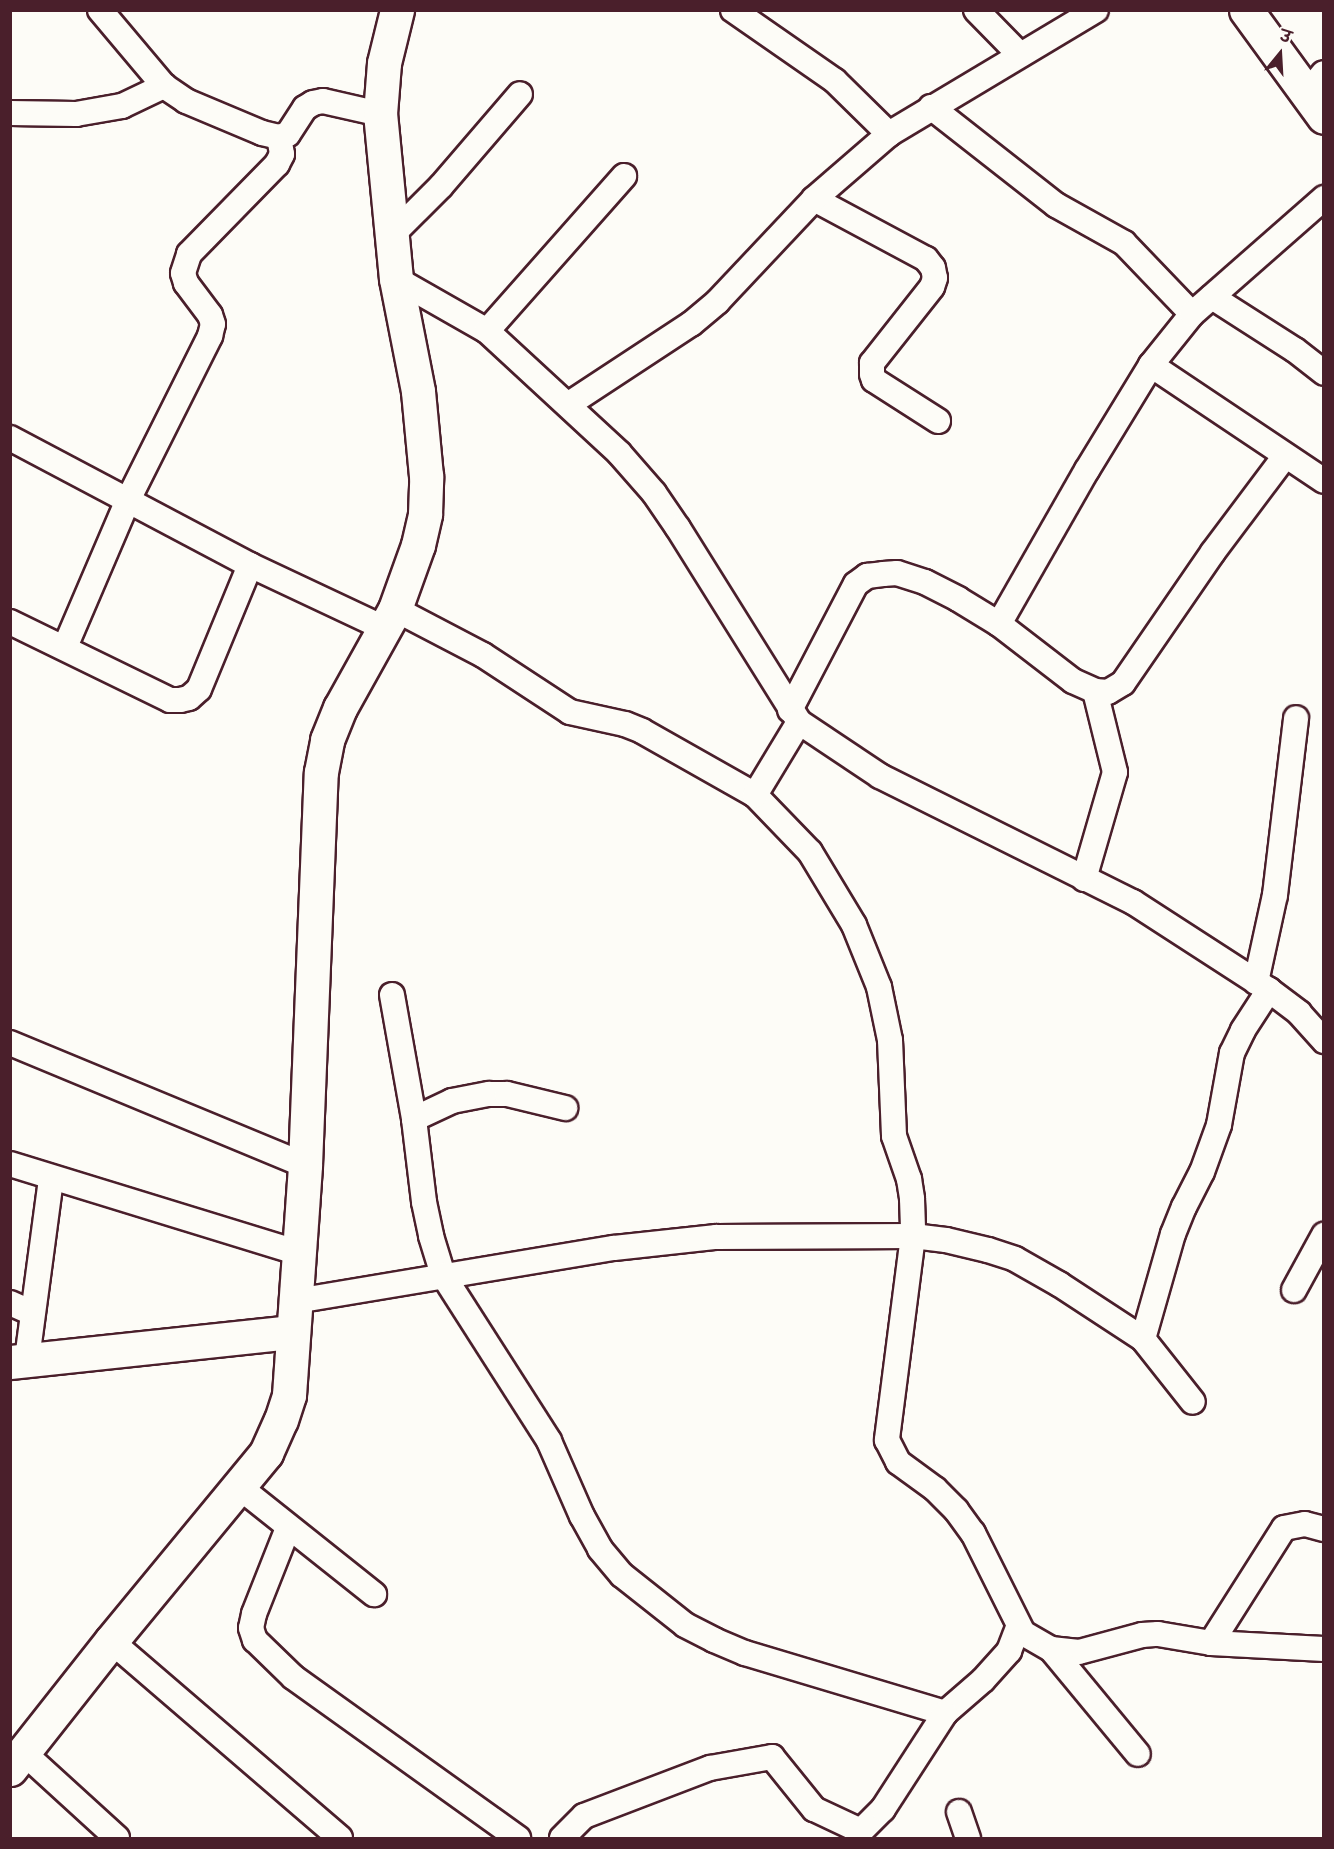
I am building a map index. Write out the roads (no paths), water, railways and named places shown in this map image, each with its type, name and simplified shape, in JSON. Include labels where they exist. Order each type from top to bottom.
[{"type":"street","points":[[100,10],[164,86],[186,101],[262,133],[279,137],[294,127],[305,108],[323,101],[380,114]]},
{"type":"street","points":[[117,1839],[17,1761],[111,1641],[266,1453],[289,1395],[305,1165],[321,772],[327,740],[340,708],[389,618],[418,545],[425,514],[426,476],[418,391],[396,279],[380,114],[384,63],[397,10]]},
{"type":"street","points":[[733,10],[835,81],[889,134]]},
{"type":"street","points":[[976,10],[1020,55]]},
{"type":"street","points":[[569,404],[691,324],[718,301],[814,199],[889,134],[1096,10]]},
{"type":"street","points":[[1246,10],[1318,94]]},
{"type":"street","points":[[10,113],[85,113],[122,106],[164,86]]},
{"type":"street","points":[[392,235],[441,186],[520,94]]},
{"type":"street","points":[[931,107],[1056,205],[1124,243],[1192,314]]},
{"type":"street","points":[[65,647],[127,502],[210,336],[213,324],[204,305],[186,283],[183,273],[189,254],[277,164],[282,154],[279,137]]},
{"type":"street","points":[[487,331],[624,176]]},
{"type":"street","points":[[999,624],[1087,470],[1151,366],[1192,314],[1323,198]]},
{"type":"street","points":[[814,199],[926,259],[933,268],[935,278],[932,287],[872,363],[872,370],[874,381],[938,421]]},
{"type":"street","points":[[396,279],[487,331],[569,404],[619,453],[654,494],[795,716],[880,776],[1133,902],[1263,986],[1299,1013],[1323,1041]]},
{"type":"street","points":[[1212,297],[1295,350],[1323,373]]},
{"type":"street","points":[[1151,366],[1323,481]]},
{"type":"street","points":[[10,438],[127,502],[250,565],[483,655],[570,712],[626,724],[642,731],[754,795],[810,852],[854,925],[879,987],[890,1040],[894,1136],[909,1179],[913,1236],[887,1440],[898,1462],[935,1489],[956,1509],[973,1533],[1018,1628],[1030,1638],[1051,1649],[1079,1652],[1142,1635],[1158,1634],[1211,1643],[1323,1649]]},
{"type":"street","points":[[754,795],[795,716],[856,585],[867,576],[897,573],[925,582],[958,598],[999,624],[1073,681],[1095,691],[1108,692],[1123,683],[1213,552],[1285,456]]},
{"type":"street","points":[[10,622],[170,700],[189,698],[199,689],[250,565]]},
{"type":"street","points":[[1084,879],[1115,772],[1095,691]]},
{"type":"street","points":[[1143,1339],[1173,1234],[1202,1172],[1219,1125],[1232,1053],[1263,986],[1296,718]]},
{"type":"street","points":[[392,995],[414,1119],[429,1225],[444,1275],[549,1441],[582,1516],[600,1549],[622,1575],[686,1625],[714,1640],[746,1653],[945,1713]]},
{"type":"street","points":[[10,1043],[305,1165]]},
{"type":"street","points":[[414,1119],[452,1101],[489,1094],[507,1094],[564,1108]]},
{"type":"street","points":[[10,1164],[298,1253]]},
{"type":"street","points":[[51,1178],[33,1313],[19,1360],[292,1332]]},
{"type":"street","points":[[1294,1290],[1323,1234]]},
{"type":"street","points":[[296,1301],[614,1248],[716,1237],[913,1236],[963,1243],[1016,1259],[1059,1284],[1143,1339],[1192,1402]]},
{"type":"street","points":[[10,1303],[33,1313]]},
{"type":"street","points":[[238,1486],[374,1594]]},
{"type":"street","points":[[1211,1643],[1284,1528],[1305,1524],[1323,1529]]},
{"type":"street","points":[[288,1528],[254,1614],[251,1628],[255,1640],[293,1677],[518,1839]]},
{"type":"street","points":[[562,1839],[584,1816],[711,1768],[772,1757],[814,1809],[861,1831],[883,1809],[945,1713],[983,1680],[1009,1651],[1018,1628]]},
{"type":"street","points":[[111,1641],[337,1838]]},
{"type":"street","points":[[1051,1649],[1138,1754]]},
{"type":"street","points":[[959,1812],[968,1839]]}]
